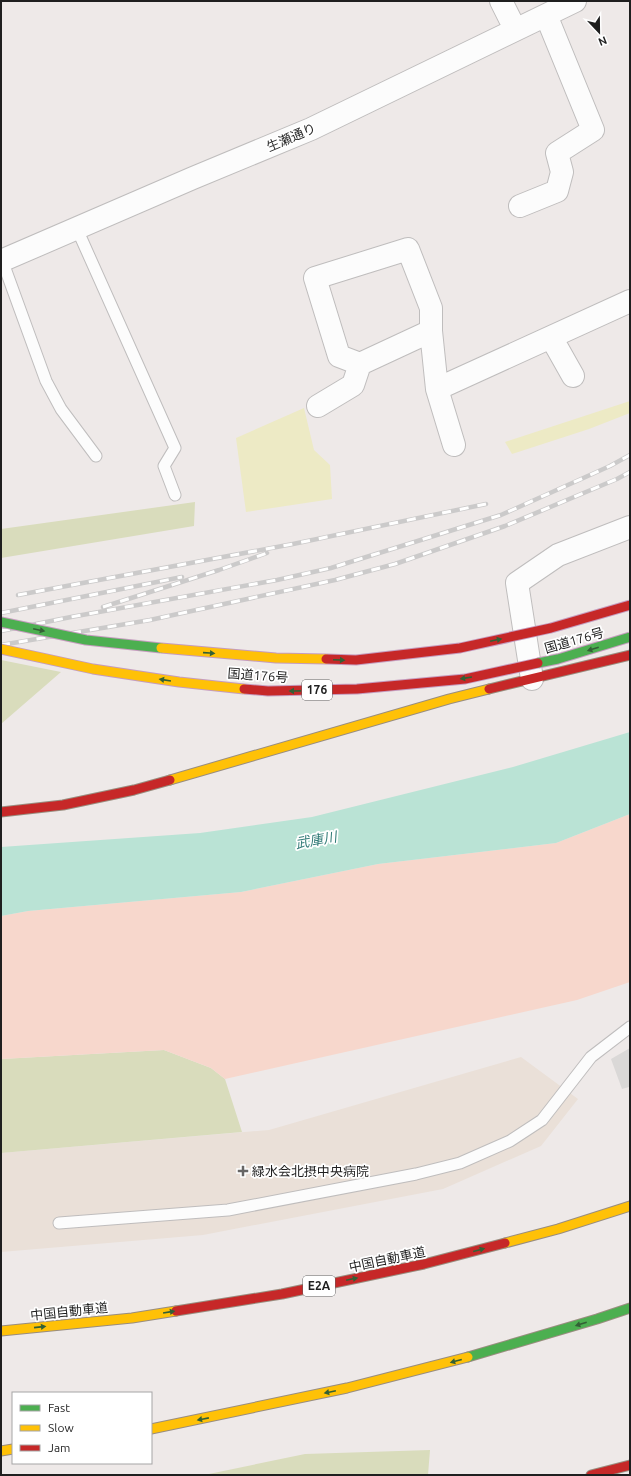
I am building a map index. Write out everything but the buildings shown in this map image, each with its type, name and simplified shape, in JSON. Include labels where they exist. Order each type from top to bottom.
[{"type":"main road","name":"国道176号","points":[[1,622],[86,640],[176,650],[276,658],[356,660],[460,648],[551,628],[630,605]]},
{"type":"main road","name":"国道176号","points":[[1,649],[93,669],[180,682],[268,691],[357,690],[465,679],[558,659],[630,637]]},
{"type":"main road","points":[[1,812],[63,805],[134,790],[449,699],[630,655]]},
{"type":"main road","name":"中国自動車道","points":[[1,1331],[132,1318],[282,1294],[424,1264],[558,1229],[630,1206]]},
{"type":"main road","points":[[152,1429],[259,1408],[375,1382],[489,1352],[630,1308]]},
{"type":"main road","points":[[1,1451],[12,1449]]},
{"type":"main road","points":[[591,1475],[630,1465]]},
{"type":"street","points":[[501,1],[515,29]]},
{"type":"street","name":"生瀬通り","points":[[2,261],[200,175],[311,130],[575,1]]},
{"type":"street","points":[[520,206],[557,191],[562,172],[557,153],[593,130],[546,15]]},
{"type":"street","points":[[431,331],[360,364],[339,356],[315,278],[408,249],[431,308],[431,331],[437,389],[454,445]]},
{"type":"street","points":[[437,389],[630,301]]},
{"type":"street","points":[[551,337],[573,376]]},
{"type":"street","points":[[318,406],[353,385],[360,364]]},
{"type":"street","points":[[532,679],[518,583],[558,554],[630,527]]},
{"type":"lane","points":[[77,229],[175,448],[164,466],[175,495]]},
{"type":"lane","points":[[2,261],[46,381],[61,409],[96,456]]},
{"type":"lane","points":[[59,1223],[228,1210],[416,1174],[460,1163],[510,1142],[542,1120],[591,1057],[630,1027]]},
{"type":"shaded area","points":[[630,401],[630,413],[589,429],[512,454],[505,442]]},
{"type":"shaded area","points":[[304,408],[314,450],[330,465],[332,499],[246,512],[236,438]]},
{"type":"shaded area","points":[[195,502],[194,526],[1,558],[1,529]]},
{"type":"shaded area","points":[[1,660],[61,672],[1,724]]},
{"type":"shaded area","points":[[630,1048],[630,1088],[622,1089],[611,1059]]},
{"type":"shaded area","points":[[164,1050],[211,1068],[225,1079],[242,1132],[1,1153],[1,1059]]},
{"type":"shaded area","name":"緑水会北摂中央病院","points":[[521,1057],[578,1099],[541,1146],[443,1189],[203,1235],[1,1252],[1,1153],[269,1130]]},
{"type":"shaded area","points":[[430,1450],[428,1475],[204,1475],[305,1454]]},
{"type":"sand","points":[[630,814],[630,982],[577,1000],[225,1079],[211,1068],[164,1050],[1,1059],[1,916],[28,911],[241,892],[378,864],[556,843]]},
{"type":"water","name":"武庫川","points":[[630,732],[630,814],[556,843],[378,864],[241,892],[28,911],[1,916],[1,847],[200,833],[312,817],[513,767]]},
{"type":"railway","points":[[1,631],[277,580],[331,568],[501,515],[610,466],[630,455]]},
{"type":"railway","points":[[1,645],[150,620],[335,580],[395,564],[505,526],[617,479],[630,472]]},
{"type":"railway","points":[[18,595],[293,544],[486,504]]},
{"type":"railway","points":[[103,607],[267,553]]},
{"type":"railway","points":[[1,613],[182,577]]},
{"type":"traffic: fast","points":[[1,622],[86,640],[161,648]]},
{"type":"traffic: fast","points":[[538,663],[558,659],[630,637]]},
{"type":"traffic: fast","points":[[468,1357],[630,1308]]},
{"type":"traffic: slow","points":[[161,648],[276,658],[326,659]]},
{"type":"traffic: slow","points":[[1,649],[93,669],[179,682],[244,689]]},
{"type":"traffic: slow","points":[[170,780],[449,699],[489,689]]},
{"type":"traffic: slow","points":[[505,1243],[558,1229],[630,1206]]},
{"type":"traffic: slow","points":[[1,1331],[132,1318],[176,1311]]},
{"type":"traffic: slow","points":[[152,1429],[347,1388],[468,1357]]},
{"type":"traffic: slow","points":[[1,1451],[12,1449]]},
{"type":"traffic: jam","points":[[326,659],[356,660],[460,648],[551,628],[630,605]]},
{"type":"traffic: jam","points":[[489,689],[630,655]]},
{"type":"traffic: jam","points":[[244,689],[268,691],[357,689],[465,679],[538,663]]},
{"type":"traffic: jam","points":[[1,812],[63,805],[134,790],[170,780]]},
{"type":"traffic: jam","points":[[176,1311],[282,1294],[424,1264],[505,1243]]},
{"type":"traffic: jam","points":[[591,1475],[630,1465]]},
{"type":"place","name":"緑水会北摂中央病院","points":[[243,1171]]}]
